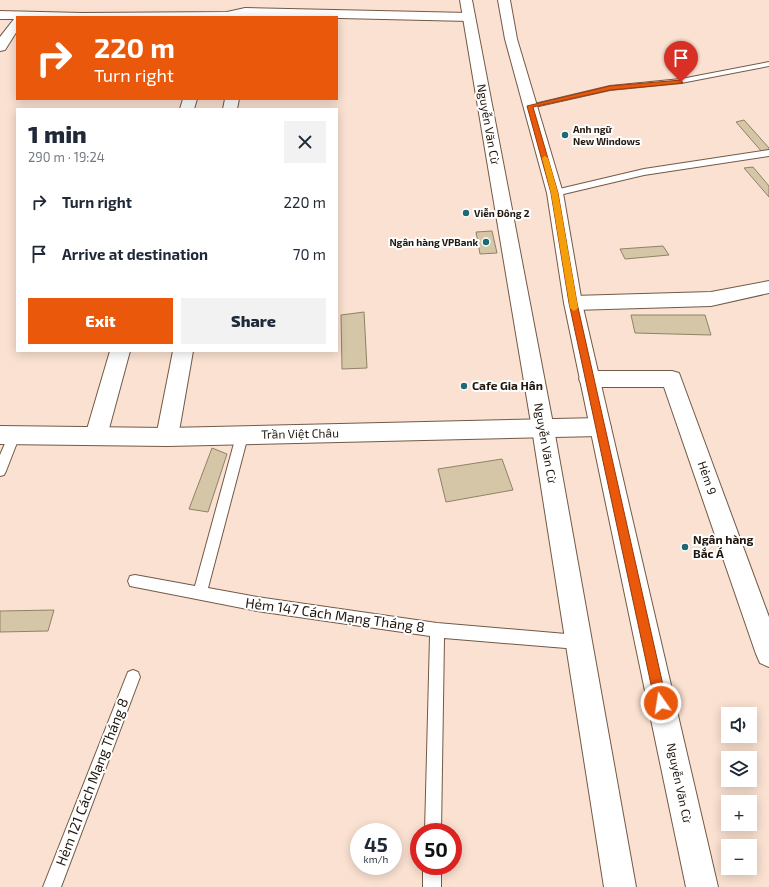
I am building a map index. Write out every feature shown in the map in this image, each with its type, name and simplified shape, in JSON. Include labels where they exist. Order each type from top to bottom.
[{"type":"main road","name":"Nguyễn Văn Cừ","points":[[504,0],[511,39],[554,193],[573,303],[702,887]]},
{"type":"main road","name":"Nguyễn Văn Cừ","points":[[468,8],[543,429],[620,887]]},
{"type":"main road","points":[[0,15],[228,11],[246,14],[468,8]]},
{"type":"main road","points":[[0,47],[16,24]]},
{"type":"main road","points":[[573,303],[711,299],[769,287]]},
{"type":"main road","points":[[96,436],[120,352]]},
{"type":"main road","points":[[167,437],[183,352]]},
{"type":"main road","name":"Hẻm 9","points":[[589,378],[672,380],[769,654]]},
{"type":"main road","name":"Trần Việt Châu","points":[[7,435],[167,437],[242,436],[600,427]]},
{"type":"lane","points":[[530,106],[610,88],[681,82],[769,64]]},
{"type":"lane","points":[[554,193],[644,172],[769,153]]},
{"type":"lane","points":[[0,471],[7,435]]},
{"type":"lane","points":[[200,593],[242,436]]},
{"type":"lane","name":"Hẻm 147 Cách Mạng Tháng 8","points":[[135,582],[257,604],[437,630],[433,823]]},
{"type":"lane","points":[[437,630],[578,642]]},
{"type":"lane","name":"Hẻm 121 Cách Mạng Tháng 8","points":[[52,887],[133,677]]},
{"type":"lane","points":[[432,875],[432,887]]},
{"type":"building","points":[[744,120],[769,148],[769,151],[762,152],[736,122]]},
{"type":"building","points":[[753,167],[769,186],[769,197],[744,168]]},
{"type":"building","name":"Ngân hàng VPBank","points":[[492,231],[497,253],[480,254],[476,232]]},
{"type":"building","points":[[663,246],[669,255],[625,259],[620,249]]},
{"type":"building","points":[[364,312],[367,368],[342,369],[341,315]]},
{"type":"building","points":[[631,315],[705,315],[711,335],[635,333]]},
{"type":"building","points":[[212,448],[227,454],[208,512],[189,509]]},
{"type":"building","points":[[502,459],[513,490],[446,502],[438,469]]},
{"type":"building","points":[[54,610],[48,631],[0,632],[0,611]]},
{"type":"slow traffic","points":[[545,158],[554,193],[574,308]]},
{"type":"place","name":"Anh ngữ New Windows","points":[[565,135]]},
{"type":"place","name":"Viễn Đông 2","points":[[466,213]]},
{"type":"place","name":"Ngân hàng VPBank","points":[[486,242]]},
{"type":"place","name":"Cafe Gia Hân","points":[[464,386]]},
{"type":"place","name":"Ngân hàng Bắc Á","points":[[685,547]]},
{"type":"route","points":[[661,703],[573,303],[554,193],[530,106],[610,88],[681,82]]}]
